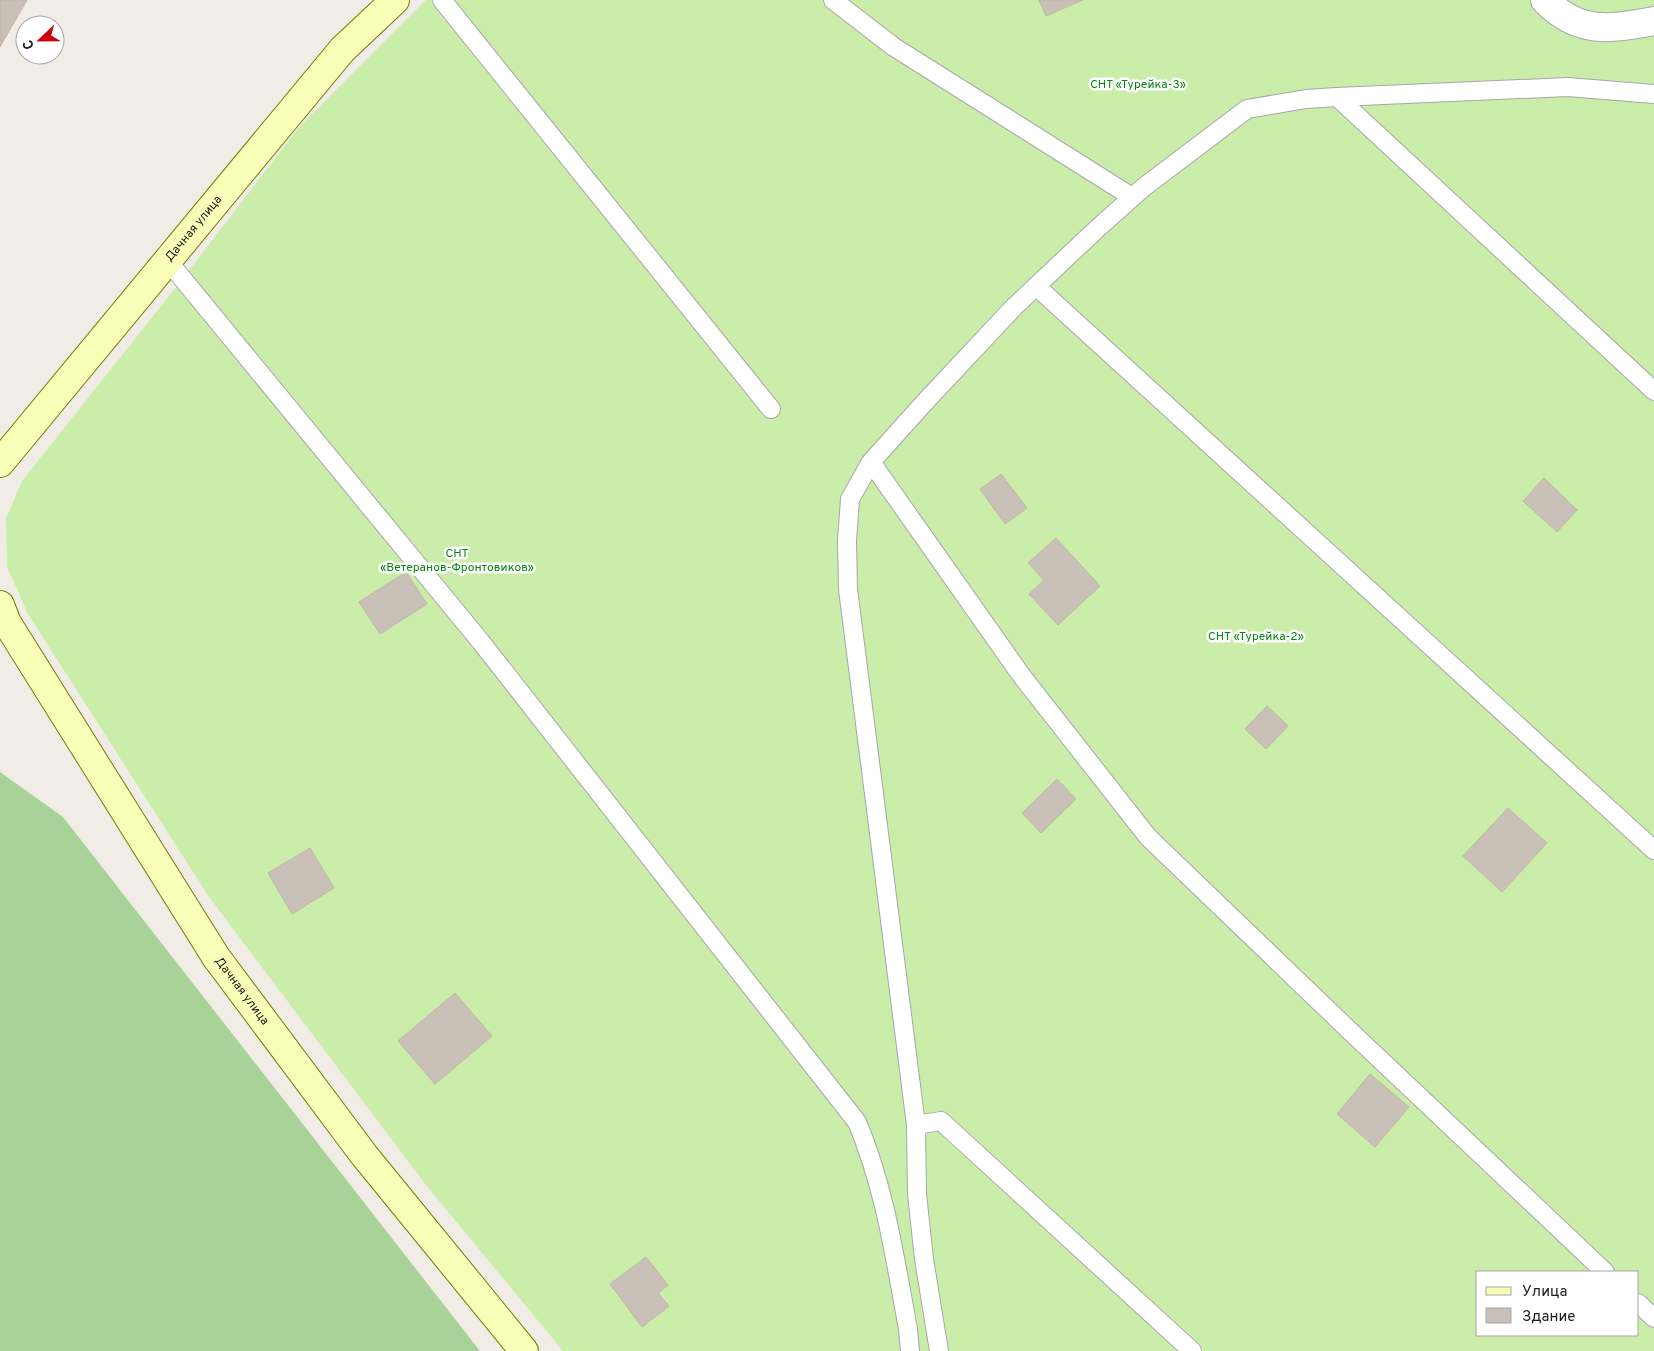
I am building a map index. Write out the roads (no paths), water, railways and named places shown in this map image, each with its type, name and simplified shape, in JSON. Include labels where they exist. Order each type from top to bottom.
[{"type":"street","name":"Дачная улица","points":[[0,463],[342,50],[395,0]]},
{"type":"street","points":[[1545,0],[1558,13],[1586,27],[1621,27],[1654,21]]},
{"type":"street","name":"Дачная улица","points":[[0,605],[7,623],[216,957],[364,1155],[524,1351]]},
{"type":"lane","points":[[442,0],[770,409]]},
{"type":"lane","points":[[833,0],[894,47],[1132,197]]},
{"type":"lane","points":[[939,1351],[924,1258],[917,1194],[916,1126],[848,589],[847,541],[850,499],[871,462],[924,403],[1036,286],[1132,197],[1246,109],[1306,99],[1568,87],[1654,94]]},
{"type":"lane","points":[[1338,97],[1654,391]]},
{"type":"lane","points":[[168,261],[481,642],[857,1122],[870,1152],[882,1191],[908,1329],[910,1351]]},
{"type":"lane","points":[[1036,286],[1654,850]]},
{"type":"lane","points":[[871,462],[1021,675],[1148,836],[1351,1032],[1604,1271]]},
{"type":"lane","points":[[916,1126],[941,1121],[1192,1351]]},
{"type":"lane","points":[[1639,1304],[1654,1318]]},
{"type":"park label","name":"СНТ «Турейка-3»","points":[[1138,85]]},
{"type":"park label","name":"СНТ «Ветеранов-Фронтовиков»","points":[[457,561]]},
{"type":"park label","name":"СНТ «Турейка-2»","points":[[1256,637]]}]
